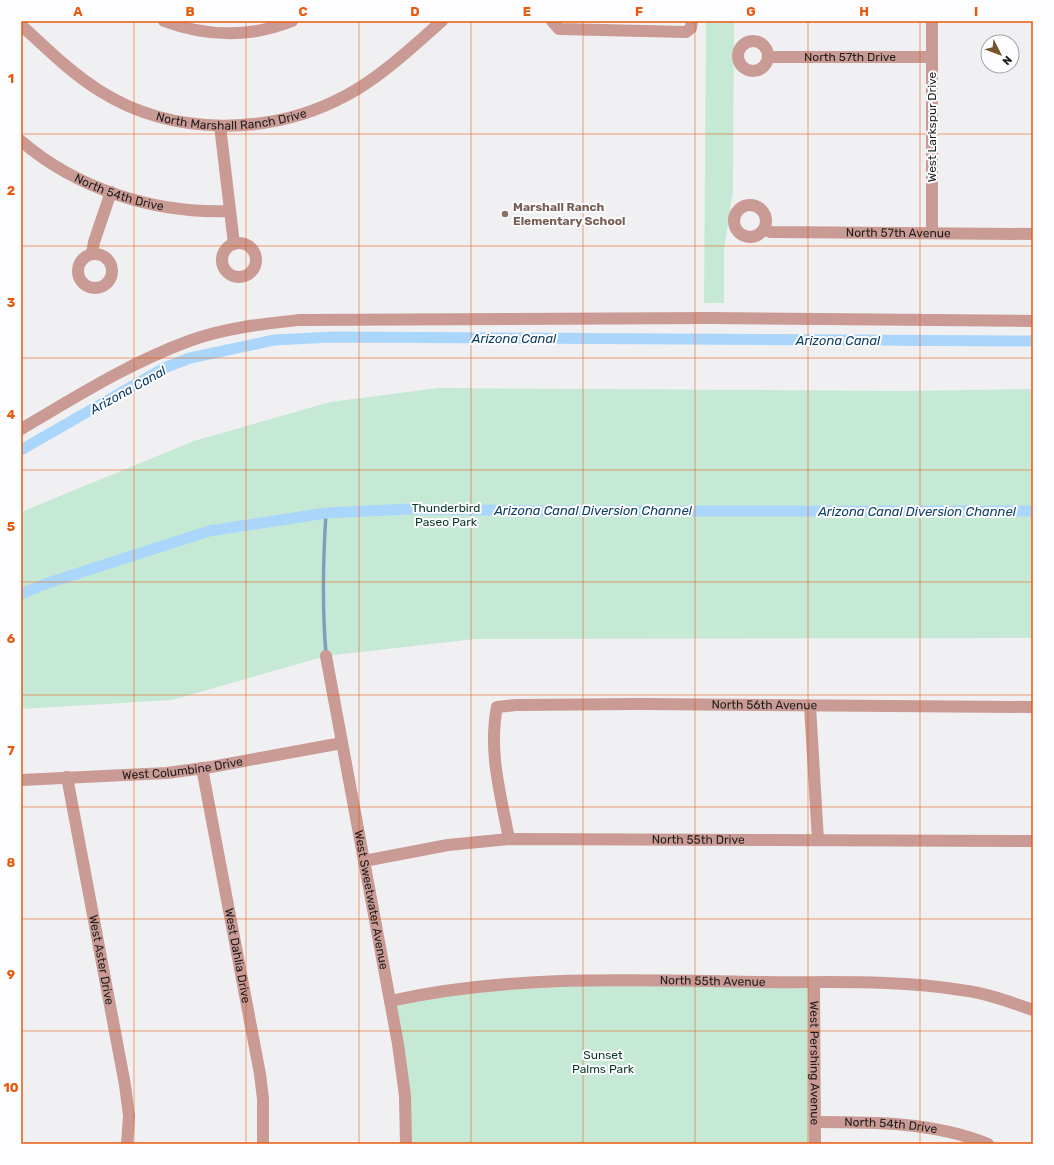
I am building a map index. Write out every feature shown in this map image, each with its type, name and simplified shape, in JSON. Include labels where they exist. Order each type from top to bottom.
[{"type":"street","points":[[164,21],[208,34],[248,33],[279,26],[292,21]]},
{"type":"street","name":"North Marshall Ranch Drive","points":[[21,25],[78,75],[100,91],[120,102],[144,112],[188,123],[220,126],[269,122],[305,114],[326,106],[370,81],[442,21]]},
{"type":"street","points":[[552,21],[559,29],[686,32],[691,28],[692,21]]},
{"type":"street","name":"West Larkspur Drive","points":[[932,21],[932,232]]},
{"type":"street","name":"North 57th Drive","points":[[768,57],[932,57]]},
{"type":"street","points":[[220,126],[234,244]]},
{"type":"street","name":"North 54th Drive","points":[[21,141],[41,156],[75,177],[112,192],[175,209],[229,211]]},
{"type":"street","points":[[92,254],[94,242],[112,192]]},
{"type":"street","name":"North 57th Avenue","points":[[764,229],[770,232],[932,232],[1033,234]]},
{"type":"street","points":[[21,429],[117,373],[190,341],[226,331],[299,320],[710,318],[1033,321]]},
{"type":"street","name":"West Sweetwater Avenue","points":[[326,656],[390,1001],[403,1082],[406,1144]]},
{"type":"street","name":"North 56th Avenue","points":[[509,839],[493,756],[493,724],[497,707],[516,705],[639,704],[1033,707]]},
{"type":"street","points":[[810,706],[818,840]]},
{"type":"street","name":"West Columbine Drive","points":[[21,780],[167,773],[342,743]]},
{"type":"street","name":"West Dahlia Drive","points":[[202,768],[260,1074],[263,1099],[263,1144]]},
{"type":"street","name":"West Aster Drive","points":[[67,777],[125,1085],[129,1116],[127,1144]]},
{"type":"street","name":"North 55th Drive","points":[[364,861],[448,845],[509,839],[1033,841]]},
{"type":"street","name":"North 55th Avenue","points":[[390,1001],[444,991],[546,980],[625,979],[814,983],[885,982],[962,990],[1007,1001],[1033,1010]]},
{"type":"street","name":"West Pershing Avenue","points":[[814,983],[815,1144]]},
{"type":"street","name":"North 54th Drive","points":[[816,1122],[863,1122],[908,1125],[961,1140],[988,1144]]},
{"type":"green space","points":[[706,21],[734,21],[733,191],[724,250],[724,303],[704,303]]},
{"type":"green space","name":"Thunderbird Paseo Park","points":[[438,388],[902,391],[1033,389],[1033,638],[475,639],[326,656],[172,700],[21,709],[21,512],[194,441],[330,402]]},
{"type":"green space","name":"Sunset Palms Park","points":[[814,983],[815,1144],[406,1144],[390,1001],[502,984]]},
{"type":"waterway","name":"Arizona Canal","points":[[21,450],[164,368],[190,358],[274,340],[332,337],[1033,341]]},
{"type":"waterway","name":"Arizona Canal Diversion Channel","points":[[21,594],[45,584],[209,531],[326,513],[409,509],[551,511],[1033,511]]},
{"type":"waterway","points":[[326,513],[323,584],[326,654]]},
{"type":"place","name":"Marshall Ranch Elementary School","points":[[505,214]]}]
